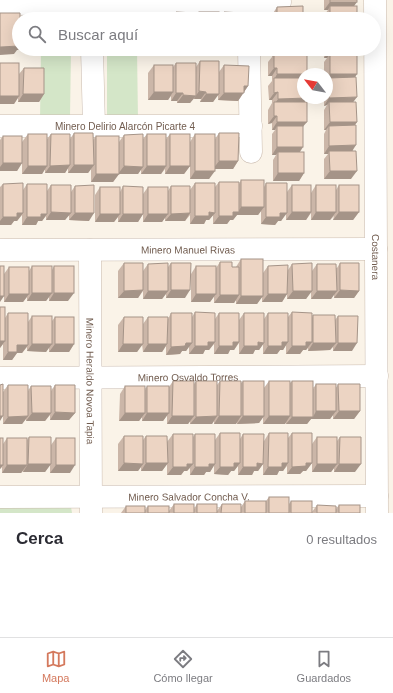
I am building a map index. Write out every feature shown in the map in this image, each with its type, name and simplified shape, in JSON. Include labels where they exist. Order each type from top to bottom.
[{"type":"street","name":"Costanera","points":[[375,0],[375,12]]},
{"type":"street","points":[[0,4],[249,10],[280,2]]},
{"type":"street","points":[[92,56],[94,126]]},
{"type":"street","points":[[249,56],[251,152]]},
{"type":"street","name":"Costanera","points":[[375,56],[377,505]]},
{"type":"street","name":"Minero Delirio Alarcón Picarte 4","points":[[0,126],[251,126]]},
{"type":"street","name":"Minero Manuel Rivas","points":[[0,250],[376,249]]},
{"type":"street","name":"Minero Heraldo Novoa Tapia","points":[[90,250],[91,505]]},
{"type":"street","name":"Minero Osvaldo Torres","points":[[0,378],[377,376]]},
{"type":"street","name":"Minero Salvador Concha V.","points":[[0,497],[91,505],[377,505]]},
{"type":"green space","points":[[41,10],[56,12],[41,12]]},
{"type":"green space","points":[[108,11],[137,11],[137,12]]},
{"type":"green space","points":[[41,56],[71,56],[70,117],[40,120]]},
{"type":"green space","points":[[107,56],[137,56],[138,120],[107,117]]},
{"type":"green space","points":[[0,505],[71,507],[72,513],[0,513]]},
{"type":"building","points":[[330,0],[357,0],[357,2],[330,2]]},
{"type":"building","points":[[303,6],[303,12],[277,12],[277,7]]},
{"type":"building","points":[[330,6],[357,6],[357,12],[330,12]]},
{"type":"building","points":[[0,13],[12,13],[12,46],[0,47]]},
{"type":"building","points":[[274,56],[307,56],[307,68],[297,68],[297,74],[277,74],[277,68],[274,68]]},
{"type":"building","points":[[330,56],[357,56],[357,74],[333,74],[333,68],[330,68]]},
{"type":"building","points":[[200,61],[219,61],[219,94],[206,94],[206,92],[199,91]]},
{"type":"building","points":[[0,63],[19,63],[19,96],[0,96]]},
{"type":"building","points":[[176,63],[196,63],[196,96],[176,93]]},
{"type":"building","points":[[154,65],[173,65],[173,92],[154,92]]},
{"type":"building","points":[[224,65],[249,66],[248,86],[244,86],[244,93],[224,93]]},
{"type":"building","points":[[24,68],[44,68],[44,94],[23,94]]},
{"type":"building","points":[[356,77],[357,97],[333,98],[333,78]]},
{"type":"building","points":[[274,78],[297,78],[297,98],[278,99],[278,92],[274,93]]},
{"type":"building","points":[[274,102],[297,102],[297,104],[307,104],[307,122],[277,122],[277,116],[274,116]]},
{"type":"building","points":[[333,102],[356,102],[357,122],[330,122],[329,104],[333,104]]},
{"type":"building","points":[[356,125],[356,145],[329,146],[329,126]]},
{"type":"building","points":[[277,126],[303,126],[303,147],[277,147]]},
{"type":"building","points":[[74,133],[93,133],[94,165],[74,165]]},
{"type":"building","points":[[219,133],[239,133],[238,161],[219,161]]},
{"type":"building","points":[[28,134],[47,134],[47,166],[28,166]]},
{"type":"building","points":[[51,134],[70,134],[70,165],[50,166]]},
{"type":"building","points":[[143,134],[143,167],[124,166],[124,135]]},
{"type":"building","points":[[147,134],[166,134],[166,166],[147,166]]},
{"type":"building","points":[[170,134],[190,134],[190,166],[170,166]]},
{"type":"building","points":[[195,134],[215,134],[215,171],[195,171]]},
{"type":"building","points":[[3,136],[22,136],[22,163],[3,163]]},
{"type":"building","points":[[96,136],[119,136],[119,174],[96,174]]},
{"type":"building","points":[[329,151],[356,151],[357,171],[330,171]]},
{"type":"building","points":[[278,152],[304,152],[304,173],[278,173]]},
{"type":"building","points":[[241,180],[264,180],[264,207],[241,207]]},
{"type":"building","points":[[219,182],[239,182],[239,212],[233,212],[233,216],[219,216]]},
{"type":"building","points":[[23,183],[23,213],[17,213],[17,217],[3,217],[3,184]]},
{"type":"building","points":[[195,183],[215,183],[215,213],[209,212],[209,216],[195,216]]},
{"type":"building","points":[[266,183],[287,183],[287,213],[280,213],[280,217],[266,217]]},
{"type":"building","points":[[27,184],[47,184],[47,214],[41,214],[41,217],[27,217]]},
{"type":"building","points":[[51,185],[71,185],[71,213],[51,212]]},
{"type":"building","points":[[94,185],[94,213],[75,213],[75,186]]},
{"type":"building","points":[[292,185],[311,185],[311,212],[292,212]]},
{"type":"building","points":[[316,185],[336,185],[336,212],[316,212]]},
{"type":"building","points":[[339,185],[359,185],[359,212],[339,212]]},
{"type":"building","points":[[123,186],[143,187],[143,214],[123,214]]},
{"type":"building","points":[[171,186],[190,186],[190,213],[171,214]]},
{"type":"building","points":[[100,187],[120,187],[120,214],[100,214]]},
{"type":"building","points":[[148,187],[168,187],[168,214],[148,214]]},
{"type":"building","points":[[241,259],[263,259],[263,296],[241,296]]},
{"type":"building","points":[[220,262],[232,262],[232,267],[239,267],[239,295],[220,295]]},
{"type":"building","points":[[124,263],[143,263],[143,290],[124,291]]},
{"type":"building","points":[[168,263],[168,291],[148,291],[148,264]]},
{"type":"building","points":[[171,263],[191,263],[190,290],[171,290]]},
{"type":"building","points":[[312,263],[312,291],[293,291],[292,264]]},
{"type":"building","points":[[340,263],[359,263],[359,291],[340,290]]},
{"type":"building","points":[[317,264],[336,264],[337,291],[317,291]]},
{"type":"building","points":[[288,265],[287,294],[268,294],[268,266]]},
{"type":"building","points":[[0,266],[4,266],[4,296],[0,296]]},
{"type":"building","points":[[32,266],[52,266],[52,293],[32,293]]},
{"type":"building","points":[[54,266],[74,266],[74,293],[54,293]]},
{"type":"building","points":[[196,266],[216,266],[216,294],[196,294]]},
{"type":"building","points":[[9,267],[29,267],[29,294],[9,294]]},
{"type":"building","points":[[0,307],[5,307],[5,341],[0,341]]},
{"type":"building","points":[[195,312],[215,313],[215,342],[208,342],[208,346],[195,346]]},
{"type":"building","points":[[292,312],[312,313],[312,342],[306,342],[306,346],[292,346]]},
{"type":"building","points":[[8,313],[28,313],[28,345],[17,345],[17,352],[8,352]]},
{"type":"building","points":[[171,313],[192,313],[192,343],[186,343],[185,346],[171,347]]},
{"type":"building","points":[[219,313],[239,313],[239,342],[233,342],[233,346],[219,346]]},
{"type":"building","points":[[244,313],[264,313],[264,343],[258,342],[258,346],[244,346]]},
{"type":"building","points":[[268,313],[288,313],[288,342],[282,342],[282,346],[268,346]]},
{"type":"building","points":[[313,315],[335,315],[336,343],[313,343]]},
{"type":"building","points":[[32,316],[52,316],[52,344],[32,344]]},
{"type":"building","points":[[338,316],[358,316],[357,343],[338,343]]},
{"type":"building","points":[[55,317],[74,317],[74,344],[55,344]]},
{"type":"building","points":[[124,317],[143,317],[143,344],[123,344]]},
{"type":"building","points":[[148,317],[168,317],[167,344],[148,344]]},
{"type":"building","points":[[173,381],[194,381],[194,416],[172,416]]},
{"type":"building","points":[[196,381],[217,381],[217,416],[196,417]]},
{"type":"building","points":[[220,381],[241,381],[241,416],[219,416]]},
{"type":"building","points":[[243,381],[264,381],[264,416],[243,416]]},
{"type":"building","points":[[269,381],[290,381],[290,416],[269,416]]},
{"type":"building","points":[[292,381],[313,381],[313,417],[292,417]]},
{"type":"building","points":[[3,384],[3,416],[0,416],[0,385]]},
{"type":"building","points":[[316,384],[336,384],[336,411],[316,411]]},
{"type":"building","points":[[338,384],[360,384],[360,411],[339,411]]},
{"type":"building","points":[[8,385],[28,385],[28,416],[8,417]]},
{"type":"building","points":[[55,385],[75,385],[75,413],[55,412]]},
{"type":"building","points":[[31,386],[51,386],[51,413],[32,413]]},
{"type":"building","points":[[125,386],[145,386],[145,413],[125,413]]},
{"type":"building","points":[[147,386],[169,386],[169,413],[147,413]]},
{"type":"building","points":[[220,433],[240,433],[240,463],[234,463],[234,467],[220,467]]},
{"type":"building","points":[[269,433],[288,433],[288,463],[282,463],[282,467],[268,467]]},
{"type":"building","points":[[292,433],[312,433],[312,463],[306,463],[306,466],[292,467]]},
{"type":"building","points":[[173,434],[193,434],[193,464],[187,464],[187,467],[173,467]]},
{"type":"building","points":[[195,434],[215,434],[215,464],[209,464],[209,467],[195,467]]},
{"type":"building","points":[[243,434],[264,434],[263,464],[257,463],[257,467],[243,467]]},
{"type":"building","points":[[124,436],[143,436],[143,464],[124,463]]},
{"type":"building","points":[[146,436],[167,436],[168,463],[146,463]]},
{"type":"building","points":[[29,437],[51,437],[51,464],[28,464]]},
{"type":"building","points":[[317,437],[337,437],[337,464],[317,464]]},
{"type":"building","points":[[340,437],[361,437],[361,464],[339,464]]},
{"type":"building","points":[[0,438],[3,438],[3,465],[0,465]]},
{"type":"building","points":[[7,438],[27,438],[27,465],[7,465]]},
{"type":"building","points":[[56,438],[75,438],[75,465],[56,465]]},
{"type":"building","points":[[269,497],[289,497],[289,513],[269,513]]},
{"type":"building","points":[[245,501],[266,501],[266,513],[245,513]]},
{"type":"building","points":[[291,501],[312,501],[312,513],[291,513]]},
{"type":"building","points":[[174,504],[194,504],[194,513],[174,513]]},
{"type":"building","points":[[197,504],[217,504],[217,513],[197,513]]},
{"type":"building","points":[[222,504],[241,504],[241,513],[221,513]]},
{"type":"building","points":[[317,505],[336,506],[336,513],[317,513]]},
{"type":"building","points":[[339,505],[360,505],[360,513],[339,513]]},
{"type":"building","points":[[126,506],[145,506],[145,513],[126,513]]},
{"type":"building","points":[[148,506],[169,506],[169,513],[148,513]]}]
